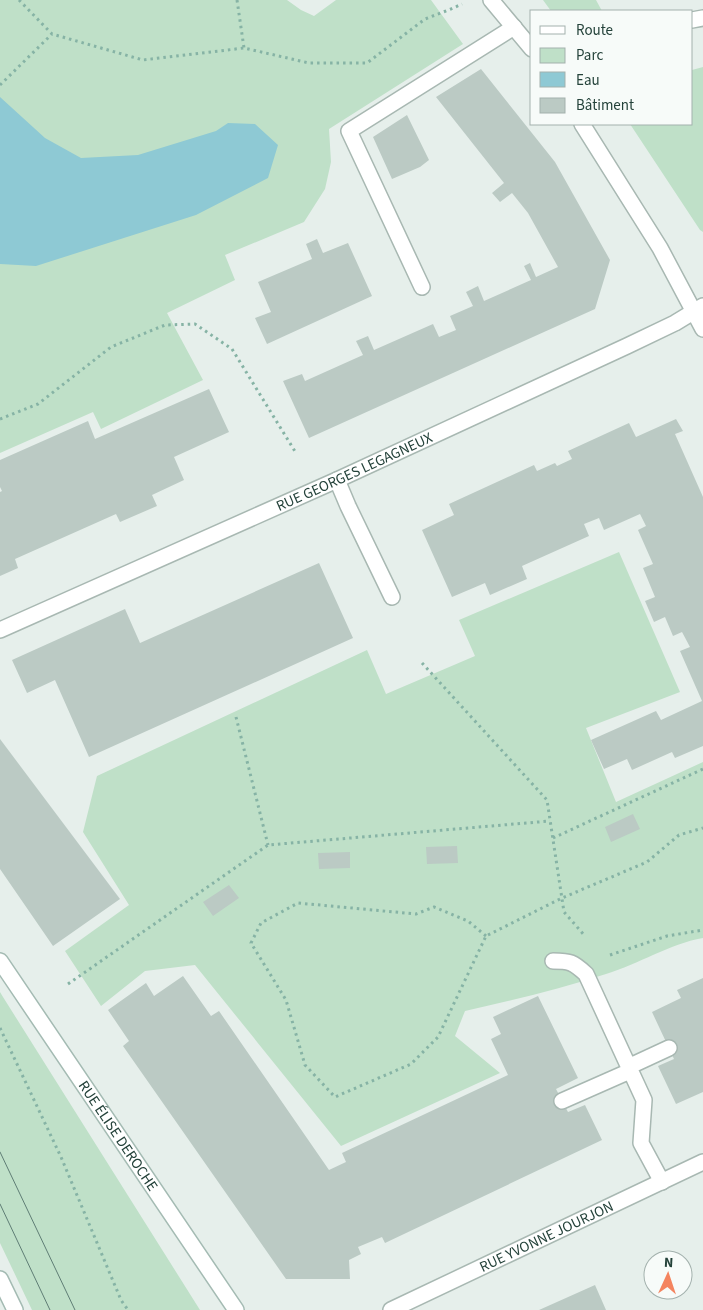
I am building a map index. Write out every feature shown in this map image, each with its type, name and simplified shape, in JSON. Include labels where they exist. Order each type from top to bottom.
[{"type":"street","points":[[491,0],[530,47]]},
{"type":"street","points":[[422,286],[349,131],[514,27]]},
{"type":"street","points":[[583,125],[698,309],[703,329]]},
{"type":"street","name":"RUE GEORGES LEGAGNEUX","points":[[0,630],[337,480],[627,346],[675,323],[698,309]]},
{"type":"street","points":[[337,480],[392,597]]},
{"type":"street","name":"RUE ÉLISE DEROCHE","points":[[0,961],[236,1310]]},
{"type":"street","points":[[553,961],[577,965],[586,974],[644,1100],[641,1143],[662,1182]]},
{"type":"street","points":[[562,1101],[668,1048]]},
{"type":"street","name":"RUE YVONNE JOURJON","points":[[391,1310],[703,1162]]},
{"type":"street","points":[[0,1279],[15,1310]]},
{"type":"path","points":[[20,0],[52,34],[143,60],[244,48],[310,63],[367,63],[425,19],[469,0]]},
{"type":"path","points":[[237,0],[244,48]]},
{"type":"path","points":[[0,85],[52,34]]},
{"type":"path","points":[[0,419],[38,404],[111,347],[165,325],[194,324],[232,349],[296,454]]},
{"type":"path","points":[[422,663],[547,800],[564,912],[587,938]]},
{"type":"path","points":[[236,717],[268,844]]},
{"type":"path","points":[[553,838],[703,769]]},
{"type":"path","points":[[68,984],[268,844],[550,821]]},
{"type":"path","points":[[486,936],[468,921],[434,907],[416,914],[298,903],[261,923],[251,943],[286,1000],[304,1066],[335,1097],[411,1064],[438,1037],[486,936],[562,898],[648,862],[679,835],[703,828]]},
{"type":"path","points":[[586,974],[604,957],[668,936],[703,930]]},
{"type":"path","points":[[0,1028],[61,1157],[121,1300],[128,1310]]},
{"type":"green space","points":[[0,0],[287,0],[314,16],[336,0],[431,0],[463,44],[329,129],[331,162],[325,189],[304,222],[225,255],[235,280],[167,313],[203,380],[101,429],[93,412],[0,453]]},
{"type":"green space","points":[[543,0],[596,0],[601,10],[550,10]]},
{"type":"green space","points":[[703,67],[703,232],[631,125],[693,125],[693,70]]},
{"type":"green space","points":[[619,552],[680,692],[586,728],[616,802],[703,762],[703,938],[666,949],[618,970],[589,979],[465,1011],[455,1036],[500,1073],[341,1146],[195,965],[145,971],[101,1006],[65,951],[129,905],[83,832],[97,776],[367,650],[386,694],[475,656],[459,620]]},
{"type":"green space","points":[[0,992],[200,1310],[32,1310],[0,1243]]},
{"type":"water","points":[[0,97],[45,138],[81,158],[138,155],[216,131],[228,123],[255,124],[278,145],[268,178],[196,215],[36,266],[0,264]]},
{"type":"building","points":[[481,69],[555,162],[610,260],[595,309],[309,438],[283,381],[302,374],[305,381],[363,355],[356,341],[368,336],[374,350],[433,324],[439,337],[456,330],[450,316],[473,306],[466,292],[478,286],[484,301],[531,280],[524,266],[530,263],[536,277],[558,267],[528,213],[512,193],[500,202],[492,193],[504,183],[436,97]]},
{"type":"building","points":[[407,115],[429,160],[420,167],[392,179],[373,137]]},
{"type":"building","points":[[317,239],[323,253],[348,243],[372,296],[267,344],[255,318],[271,312],[258,282],[312,259],[306,244]]},
{"type":"building","points":[[209,389],[229,432],[174,457],[184,480],[152,495],[157,506],[120,522],[116,514],[15,559],[18,568],[0,576],[0,492],[2,491],[0,487],[0,460],[88,421],[95,439]]},
{"type":"building","points":[[676,419],[683,431],[675,434],[703,497],[703,746],[675,758],[672,752],[632,770],[627,759],[604,769],[591,740],[656,711],[661,720],[702,701],[680,651],[690,647],[682,632],[673,636],[665,617],[654,622],[645,601],[655,597],[643,568],[653,564],[638,530],[646,526],[640,514],[604,530],[599,518],[584,524],[589,536],[522,566],[527,579],[490,595],[485,583],[452,597],[422,530],[454,515],[449,504],[534,465],[537,471],[555,463],[557,466],[572,459],[568,451],[629,423],[636,437]]},
{"type":"building","points":[[319,563],[353,638],[89,757],[55,680],[27,693],[12,660],[125,609],[140,643]]},
{"type":"building","points":[[0,739],[120,899],[53,946],[0,869]]},
{"type":"building","points":[[633,814],[640,829],[611,842],[605,827]]},
{"type":"building","points":[[457,846],[458,863],[427,864],[426,847]]},
{"type":"building","points":[[350,852],[350,868],[319,869],[318,853]]},
{"type":"building","points":[[229,885],[239,898],[213,916],[203,902]]},
{"type":"building","points":[[183,976],[211,1016],[219,1011],[329,1170],[346,1162],[342,1153],[508,1075],[491,1039],[501,1034],[493,1017],[538,996],[578,1078],[556,1089],[568,1112],[585,1105],[602,1140],[385,1243],[382,1237],[358,1247],[361,1254],[349,1260],[350,1279],[286,1279],[123,1046],[129,1041],[108,1010],[146,983],[154,996]]},
{"type":"building","points":[[703,978],[703,1092],[676,1104],[658,1066],[674,1059],[652,1012],[681,998],[677,990]]},
{"type":"building","points":[[595,1285],[606,1310],[539,1310]]},
{"type":"tram line","points":[[0,1152],[75,1310]]},
{"type":"tram line","points":[[0,1204],[50,1310]]}]
